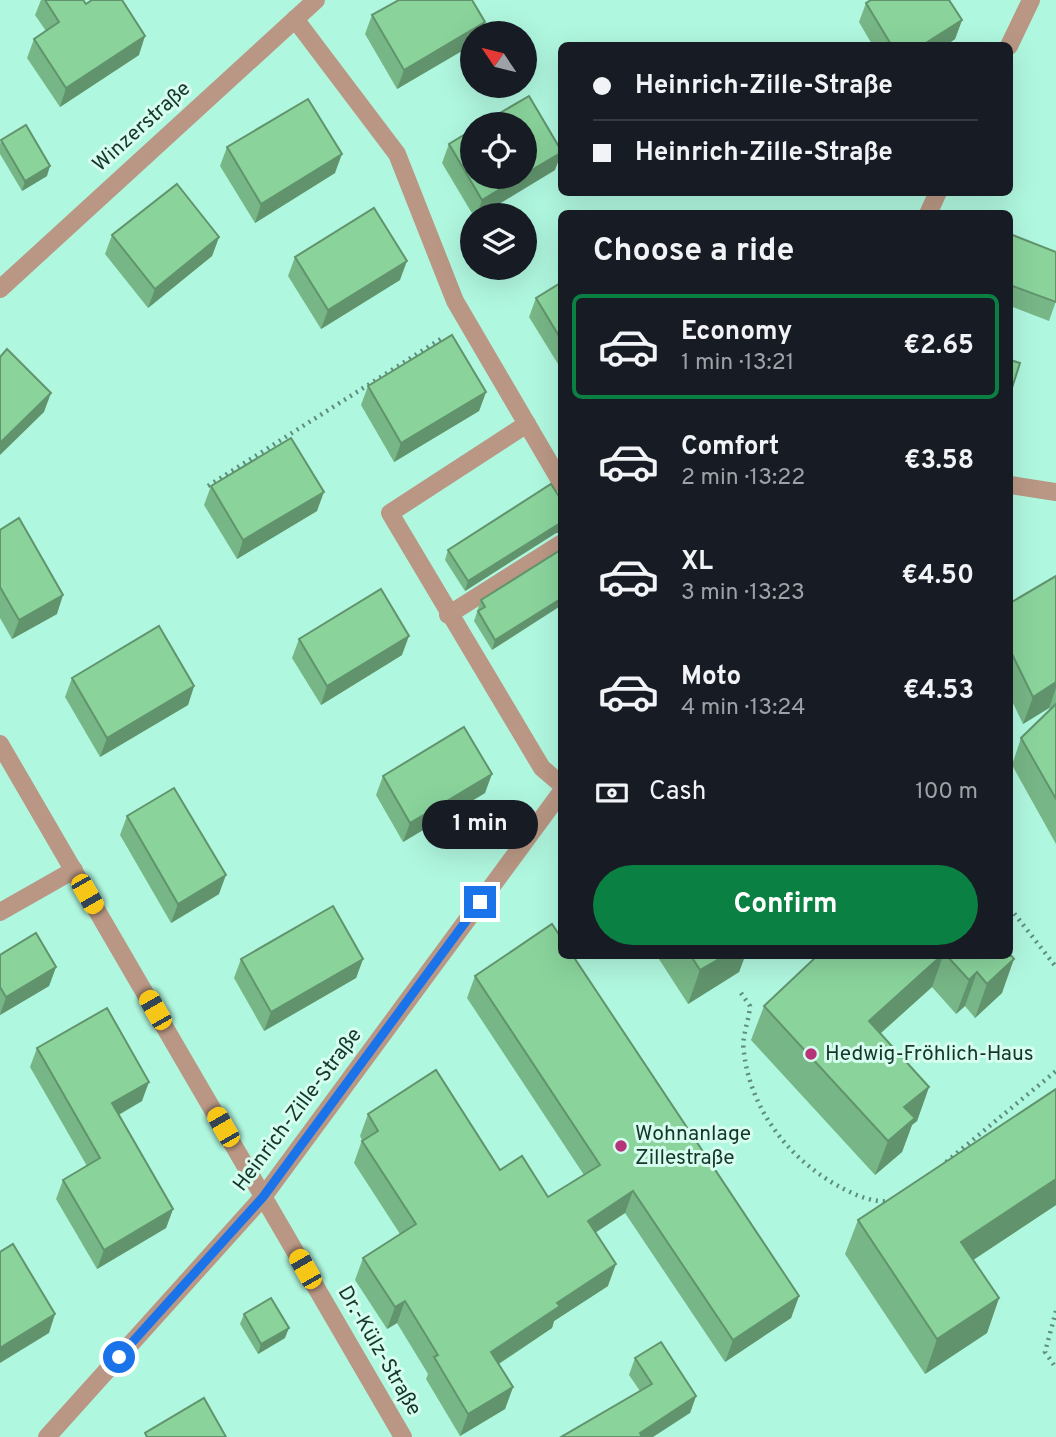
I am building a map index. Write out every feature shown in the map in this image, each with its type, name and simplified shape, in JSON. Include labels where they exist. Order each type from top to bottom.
[{"type":"street","name":"Winzerstraße","points":[[0,289],[316,0]]},
{"type":"street","points":[[1011,42],[1031,0]]},
{"type":"street","points":[[295,19],[397,154],[455,301],[470,321],[558,477]]},
{"type":"street","points":[[527,424],[390,513],[448,615],[542,768],[558,782]]},
{"type":"street","points":[[1013,485],[1056,492]]},
{"type":"street","points":[[448,615],[558,546]]},
{"type":"street","name":"Dr.-Külz-Straße","points":[[0,744],[403,1437]]},
{"type":"street","name":"Heinrich-Zille-Straße","points":[[47,1437],[263,1197],[558,795]]},
{"type":"street","points":[[0,912],[74,870]]},
{"type":"path","points":[[208,486],[470,321]]},
{"type":"path","points":[[1013,912],[1056,967]]},
{"type":"path","points":[[741,993],[750,1006],[743,1050],[749,1077],[765,1115],[781,1139],[817,1173],[852,1193],[889,1202],[901,1196]]},
{"type":"path","points":[[944,1164],[1056,1071]]},
{"type":"path","points":[[1056,1311],[1045,1352],[1056,1368]]},
{"type":"building","points":[[45,0],[83,0],[86,4],[92,0],[122,0],[145,36],[66,88],[34,39],[59,22]]},
{"type":"building","points":[[399,0],[472,0],[484,21],[460,21],[460,37],[404,70],[372,15]]},
{"type":"building","points":[[871,0],[949,0],[962,20],[927,42],[890,42],[866,3]]},
{"type":"building","points":[[530,98],[558,145],[558,154],[537,167],[537,112],[502,112]]},
{"type":"building","points":[[308,99],[342,154],[261,204],[227,147]]},
{"type":"building","points":[[26,125],[50,166],[25,181],[1,140]]},
{"type":"building","points":[[460,137],[460,163],[449,144]]},
{"type":"building","points":[[177,184],[219,237],[155,289],[112,235]]},
{"type":"building","points":[[476,189],[500,189],[482,200]]},
{"type":"building","points":[[374,208],[407,261],[328,310],[295,257]]},
{"type":"building","points":[[1013,235],[1056,252],[1056,302],[1013,286]]},
{"type":"building","points":[[558,284],[558,334],[536,298]]},
{"type":"building","points":[[452,335],[486,392],[401,443],[368,386]]},
{"type":"building","points":[[7,349],[51,393],[0,443],[0,357]]},
{"type":"building","points":[[1013,361],[1020,363],[1013,385]]},
{"type":"building","points":[[291,438],[324,492],[243,540],[211,486]]},
{"type":"building","points":[[551,484],[558,495],[558,525],[468,581],[448,550]]},
{"type":"building","points":[[19,518],[63,595],[19,620],[0,587],[0,530]]},
{"type":"building","points":[[558,552],[558,601],[495,640],[478,611],[485,607],[481,600]]},
{"type":"building","points":[[1056,576],[1056,682],[1033,697],[1013,656],[1013,601]]},
{"type":"building","points":[[381,589],[409,636],[327,686],[299,639]]},
{"type":"building","points":[[159,626],[194,686],[107,738],[72,678]]},
{"type":"building","points":[[1056,704],[1056,799],[1021,738]]},
{"type":"building","points":[[464,727],[492,774],[410,823],[383,776]]},
{"type":"building","points":[[174,788],[226,875],[178,904],[127,816]]},
{"type":"building","points":[[333,906],[363,959],[271,1012],[241,959]]},
{"type":"building","points":[[552,924],[558,933],[558,959],[575,959],[799,1296],[733,1340],[633,1191],[588,1221],[616,1264],[557,1303],[560,1306],[491,1352],[513,1387],[468,1414],[434,1357],[438,1355],[405,1301],[395,1307],[363,1258],[416,1224],[362,1141],[378,1131],[368,1114],[436,1070],[500,1170],[522,1156],[548,1197],[600,1165],[475,976]]},
{"type":"building","points":[[36,933],[56,967],[6,997],[0,987],[0,955]]},
{"type":"building","points":[[693,959],[719,959],[700,970]]},
{"type":"building","points":[[814,959],[938,959],[869,1021],[929,1087],[904,1107],[915,1118],[888,1141],[764,1006]]},
{"type":"building","points":[[950,959],[1014,959],[987,984],[977,972],[969,980]]},
{"type":"building","points":[[107,1008],[149,1082],[112,1103],[173,1209],[104,1250],[63,1180],[100,1158],[37,1048]]},
{"type":"building","points":[[1056,1089],[1056,1179],[961,1242],[999,1298],[937,1339],[858,1220]]},
{"type":"building","points":[[13,1244],[55,1314],[0,1348],[0,1252]]},
{"type":"building","points":[[271,1298],[289,1328],[261,1344],[244,1314]]},
{"type":"building","points":[[661,1342],[696,1396],[640,1433],[642,1437],[561,1437],[652,1384],[635,1358]]},
{"type":"building","points":[[204,1398],[226,1437],[147,1437],[145,1433]]},
{"type":"place","name":"Hedwig-Fröhlich-Haus","points":[[811,1054]]},
{"type":"place","name":"Wohnanlage Zillestraße","points":[[621,1146]]},
{"type":"route","points":[[119,1357],[263,1197],[480,902]]}]
